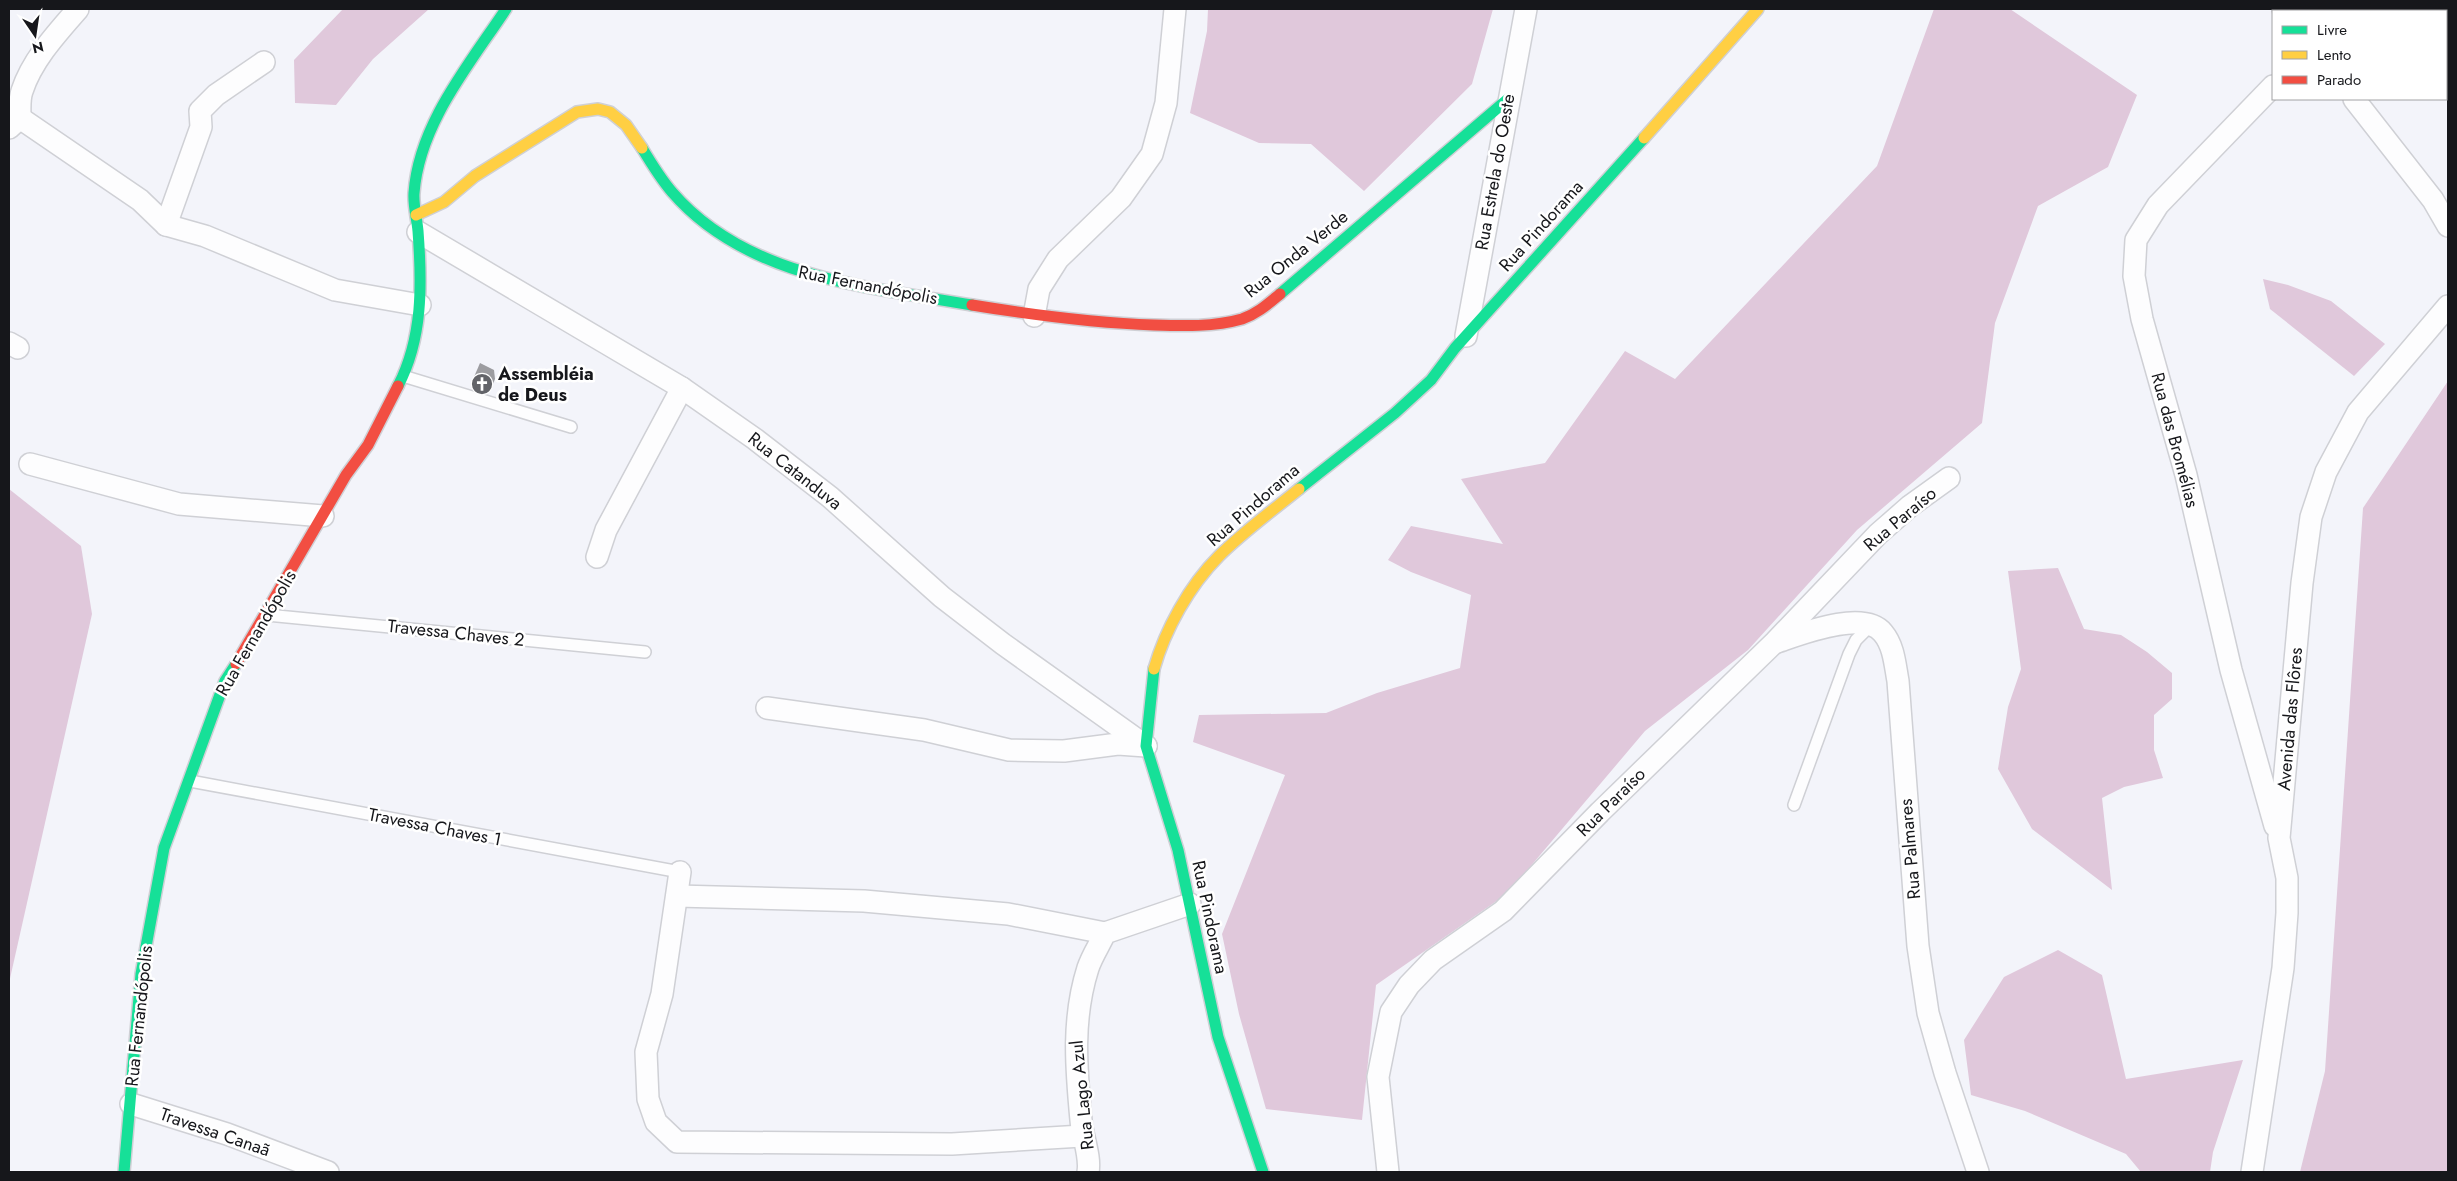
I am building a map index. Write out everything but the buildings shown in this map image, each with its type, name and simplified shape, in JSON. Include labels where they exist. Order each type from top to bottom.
[{"type":"main road","points":[[417,224],[414,194],[423,146],[451,93],[506,9]]},
{"type":"main road","name":"Rua Pindorama","points":[[1263,1172],[1218,1037],[1178,850],[1146,746],[1151,678],[1160,647],[1182,604],[1218,557],[1332,461],[1395,413],[1431,380],[1466,336],[1736,37],[1758,9]]},
{"type":"main road","name":"Rua Onda Verde","points":[[1034,316],[1120,324],[1186,326],[1241,319],[1264,308],[1508,99]]},
{"type":"main road","name":"Rua Fernandópolis","points":[[124,1172],[140,974],[164,848],[190,781],[225,680],[266,614],[346,474],[368,445],[403,376],[415,343],[420,305],[417,224],[475,176],[577,112],[589,108],[600,108],[612,112],[624,121],[665,184],[701,222],[738,245],[803,273],[1034,316]]},
{"type":"street","points":[[78,9],[54,37],[29,75],[21,93],[14,123],[140,200],[166,225],[205,236],[336,290],[420,305]]},
{"type":"street","points":[[1034,316],[1039,289],[1058,259],[1121,198],[1152,154],[1166,103],[1175,9]]},
{"type":"street","name":"Rua Estrela do Oeste","points":[[1466,336],[1526,9]]},
{"type":"street","points":[[166,225],[201,128],[200,111],[216,95],[264,62]]},
{"type":"street","name":"Rua das Bromélias","points":[[2272,87],[2158,205],[2136,240],[2134,276],[2142,319],[2186,475],[2231,670],[2279,838]]},
{"type":"street","points":[[2355,100],[2433,200],[2448,226]]},
{"type":"street","name":"Rua Catanduva","points":[[417,224],[682,388],[755,439],[830,497],[942,597],[1003,644],[1146,746]]},
{"type":"street","name":"Avenida das Flôres","points":[[2252,1172],[2283,968],[2288,913],[2287,878],[2279,838],[2302,583],[2311,517],[2326,472],[2358,412],[2448,306]]},
{"type":"street","points":[[597,558],[606,530],[682,388]]},
{"type":"street","points":[[30,464],[179,504],[323,516]]},
{"type":"street","name":"Rua Paraíso","points":[[1388,1172],[1378,1077],[1392,1012],[1409,985],[1433,960],[1503,911],[1600,812],[1775,642],[1878,534],[1910,506],[1949,478]]},
{"type":"street","points":[[1775,642],[1849,623],[1871,625]]},
{"type":"street","name":"Rua Palmares","points":[[1871,625],[1883,632],[1892,649],[1898,681],[1918,946],[1928,1013],[1945,1073],[1978,1172]]},
{"type":"street","points":[[767,708],[924,730],[1009,750],[1064,751],[1118,744],[1146,746]]},
{"type":"street","points":[[680,872],[662,994],[646,1052],[648,1099],[656,1122],[677,1142],[952,1144],[1082,1136]]},
{"type":"street","points":[[676,896],[864,901],[1008,914],[1105,933],[1190,904]]},
{"type":"street","name":"Rua Lago Azul","points":[[1088,1172],[1090,1164],[1082,1136],[1075,1053],[1077,1010],[1088,966],[1105,933]]},
{"type":"street","name":"Travessa Canaã","points":[[130,1104],[227,1134],[328,1172]]},
{"type":"lane","points":[[403,376],[571,427]]},
{"type":"lane","name":"Travessa Chaves 2","points":[[266,614],[645,652]]},
{"type":"lane","points":[[1794,805],[1849,654],[1856,640],[1871,625]]},
{"type":"lane","name":"Travessa Chaves 1","points":[[190,781],[680,872]]},
{"type":"shaded area","points":[[343,9],[429,9],[373,59],[336,105],[295,103],[294,60]]},
{"type":"shaded area","points":[[1208,9],[1493,9],[1472,84],[1364,191],[1311,144],[1259,143],[1190,113],[1207,31]]},
{"type":"shaded area","points":[[1934,9],[2010,9],[2137,95],[2108,167],[2038,206],[1995,323],[1982,423],[1857,530],[1748,650],[1645,731],[1508,893],[1376,985],[1362,1120],[1266,1109],[1239,1014],[1222,934],[1285,775],[1193,742],[1199,715],[1326,713],[1377,693],[1460,668],[1471,595],[1411,572],[1388,560],[1411,526],[1503,544],[1461,479],[1545,463],[1625,351],[1675,379],[1877,166]]},
{"type":"shaded area","points":[[2263,279],[2288,285],[2331,301],[2385,344],[2354,376],[2270,309]]},
{"type":"shaded area","points":[[2448,381],[2448,1172],[2300,1172],[2325,1071],[2363,508]]},
{"type":"shaded area","points":[[9,489],[81,546],[92,614],[9,983]]},
{"type":"shaded area","points":[[2058,568],[2084,629],[2121,635],[2147,652],[2172,673],[2172,699],[2154,715],[2154,750],[2163,778],[2124,787],[2102,798],[2112,890],[2032,829],[1998,769],[2008,707],[2021,669],[2008,571]]},
{"type":"shaded area","points":[[2058,950],[2102,975],[2126,1079],[2243,1060],[2213,1152],[2210,1172],[2141,1172],[2126,1154],[2025,1111],[1971,1095],[1964,1040],[2004,977]]},
{"type":"traffic: fast","points":[[398,386],[412,349],[419,310],[420,271],[414,193],[425,143],[448,96],[506,9]]},
{"type":"traffic: fast","points":[[1280,294],[1508,99]]},
{"type":"traffic: fast","points":[[1299,489],[1395,413],[1431,380],[1455,348],[1644,138]]},
{"type":"traffic: fast","points":[[642,148],[672,192],[702,221],[735,243],[772,261],[811,274],[851,284],[972,305]]},
{"type":"traffic: fast","points":[[124,1172],[141,974],[164,848],[225,681],[236,664]]},
{"type":"traffic: fast","points":[[1154,669],[1146,746],[1178,850],[1218,1037],[1263,1172]]},
{"type":"traffic: slow","points":[[1644,138],[1758,9]]},
{"type":"traffic: slow","points":[[416,215],[444,202],[475,176],[577,112],[598,109],[610,112],[626,125],[642,148]]},
{"type":"traffic: slow","points":[[1154,669],[1171,624],[1179,609],[1208,568],[1238,539],[1299,489]]},
{"type":"traffic: jam","points":[[972,305],[1086,320],[1176,326],[1231,322],[1242,319],[1257,312],[1280,294]]},
{"type":"traffic: jam","points":[[236,664],[346,475],[368,445],[398,386]]},
{"type":"place","name":"Assembléia de Deus","points":[[482,384]]}]
